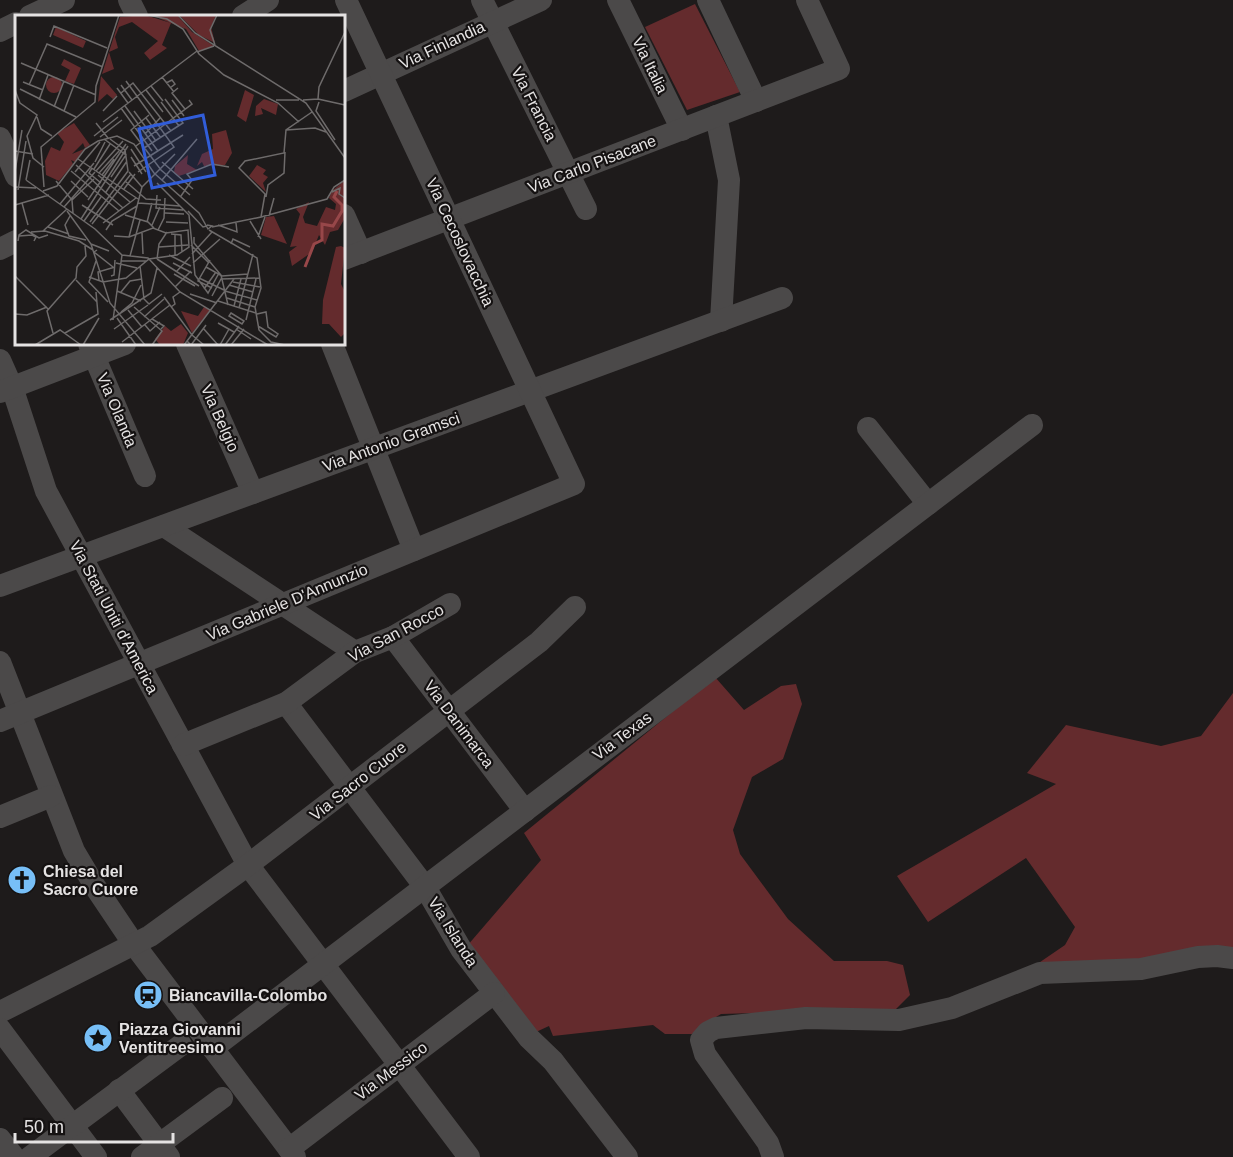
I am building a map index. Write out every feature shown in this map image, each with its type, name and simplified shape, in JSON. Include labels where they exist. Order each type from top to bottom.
[{"type":"street","points":[[36,11],[64,0]]},
{"type":"street","points":[[129,0],[136,15]]},
{"type":"street","points":[[245,12],[268,0]]},
{"type":"street","name":"Via Cecoslovacchia","points":[[346,0],[574,484]]},
{"type":"street","name":"Via Francia","points":[[482,0],[586,209]]},
{"type":"street","name":"Via Finlandia","points":[[345,91],[541,0]]},
{"type":"street","name":"Via Italia","points":[[618,0],[682,130]]},
{"type":"street","points":[[708,0],[756,101]]},
{"type":"street","name":"Via Carlo Pisacane","points":[[352,256],[839,69],[807,0]]},
{"type":"street","points":[[0,31],[15,24]]},
{"type":"street","points":[[716,117],[729,180],[722,321]]},
{"type":"street","points":[[5,143],[15,173]]},
{"type":"street","points":[[345,220],[352,256]]},
{"type":"street","points":[[0,249],[15,242]]},
{"type":"street","name":"Via Antonio Gramsci","points":[[0,586],[782,298]]},
{"type":"street","points":[[6,389],[92,349],[118,345]]},
{"type":"street","name":"Via Belgio","points":[[187,345],[253,493]]},
{"type":"street","points":[[332,345],[414,550]]},
{"type":"street","name":"Via Olanda","points":[[92,349],[145,476]]},
{"type":"street","name":"Via Stati Uniti d'America","points":[[0,360],[6,389],[46,491],[248,865],[469,1157]]},
{"type":"street","name":"Via Texas","points":[[213,1048],[1032,425]]},
{"type":"street","points":[[868,428],[928,504]]},
{"type":"street","name":"Via Gabriele D'Annunzio","points":[[10,717],[574,484]]},
{"type":"street","points":[[164,526],[355,652]]},
{"type":"street","name":"Via San Rocco","points":[[183,746],[286,703],[355,652],[393,637],[450,604]]},
{"type":"street","name":"Via Sacro Cuore","points":[[0,1012],[150,936],[248,865],[539,642],[575,607]]},
{"type":"street","name":"Via Danimarca","points":[[393,637],[525,811]]},
{"type":"street","points":[[0,662],[10,717],[51,796],[74,851],[96,888],[133,943],[292,1153]]},
{"type":"street","name":"Via Islanda","points":[[286,703],[425,887],[461,949],[494,993],[529,1038],[553,1061],[627,1157]]},
{"type":"street","points":[[0,817],[51,796]]},
{"type":"street","points":[[773,1157],[768,1143],[705,1053],[701,1040],[708,1032],[716,1028],[806,1018],[898,1020],[952,1008],[1040,973],[1141,969],[1198,957],[1233,958]]},
{"type":"street","name":"Via Messico","points":[[292,1153],[399,1065],[494,993]]},
{"type":"street","points":[[0,1029],[96,1157]]},
{"type":"street","points":[[30,1157],[181,1045]]},
{"type":"street","points":[[119,1090],[157,1153],[222,1098]]},
{"type":"street","points":[[0,1138],[14,1157]]},
{"type":"shaded area","points":[[695,4],[740,92],[687,110],[645,27]]},
{"type":"shaded area","points":[[715,677],[744,710],[781,686],[796,684],[802,704],[783,759],[752,777],[733,830],[740,854],[788,919],[834,961],[887,961],[903,965],[910,995],[896,1009],[721,1014],[692,1034],[665,1034],[653,1025],[553,1036],[549,1026],[536,1032],[467,946],[541,860],[524,833]]},
{"type":"shaded area","points":[[1233,693],[1233,950],[1011,982],[1065,945],[1075,927],[1026,858],[928,922],[897,876],[1056,784],[1027,773],[1066,725],[1161,746],[1201,736]]},
{"type":"place","name":"Chiesa del Sacro Cuore","points":[[22,880]]},
{"type":"place","name":"Biancavilla-Colombo","points":[[148,995]]},
{"type":"place","name":"Piazza Giovanni Ventitreesimo","points":[[98,1038]]}]
